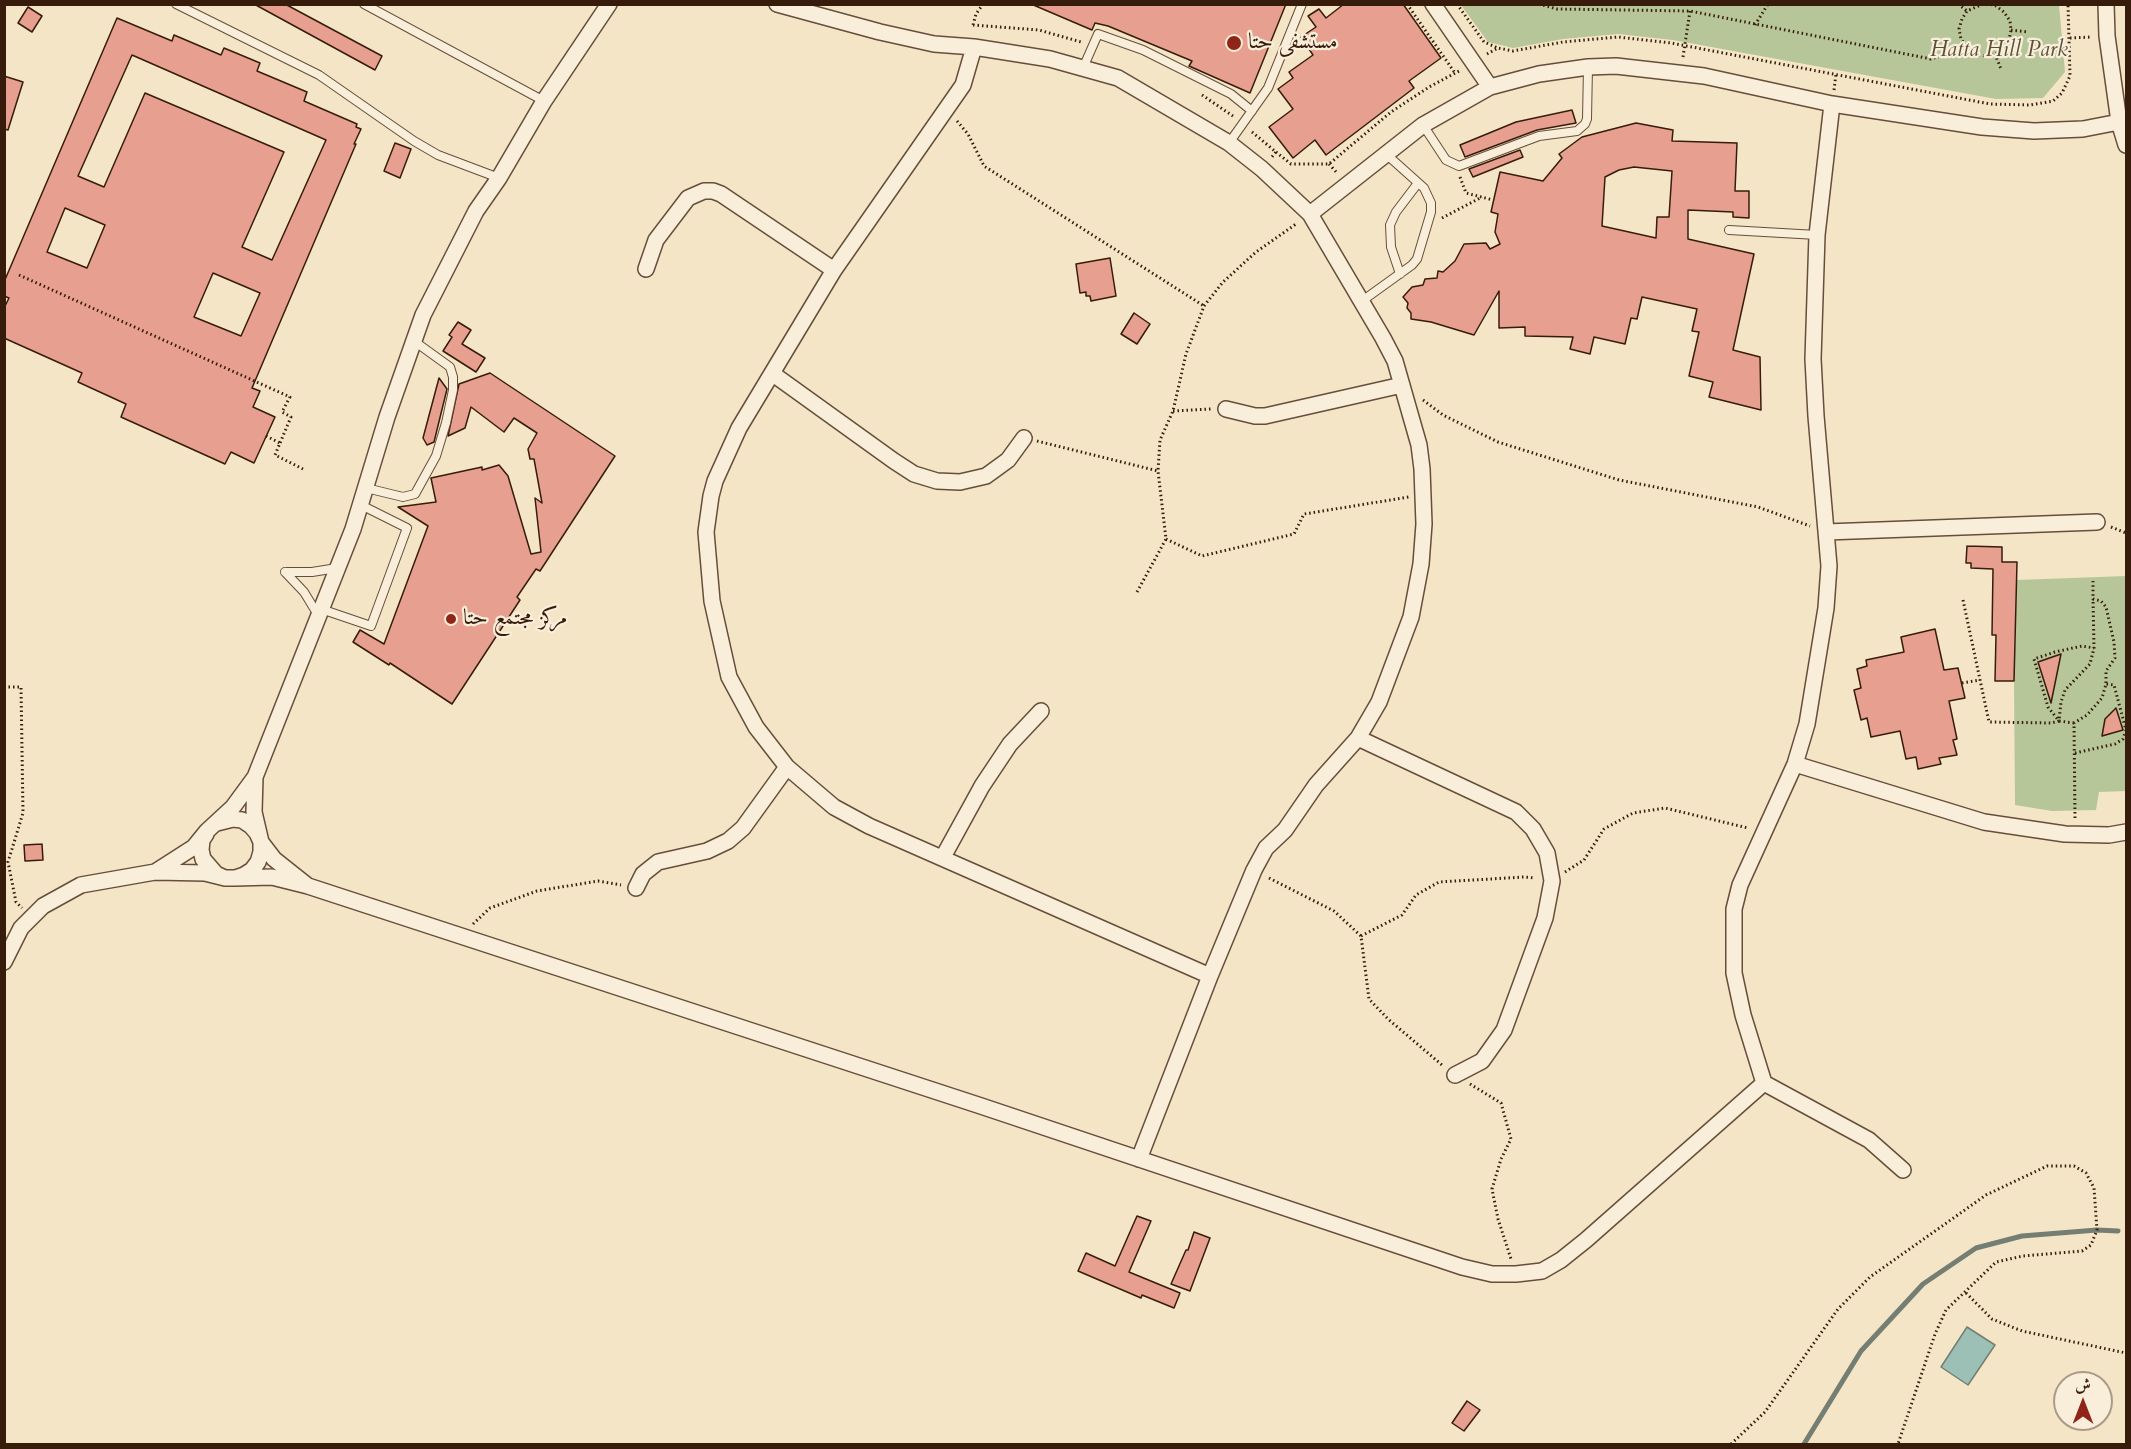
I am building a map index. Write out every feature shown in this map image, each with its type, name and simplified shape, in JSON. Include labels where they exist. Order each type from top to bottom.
[{"type":"street","points":[[155,872],[194,847],[210,828],[233,807],[255,777],[353,529],[387,417],[423,315],[476,211],[499,178],[544,101],[609,4]]},
{"type":"street","points":[[777,4],[934,44],[974,47],[1050,59],[1118,78],[1229,143],[1262,169],[1310,214],[1395,361],[1419,445],[1423,495],[1424,524],[1421,564],[1411,617],[1379,702],[1358,738],[1317,785],[1284,830],[1266,848],[1254,870],[1210,976],[1139,1160]]},
{"type":"street","points":[[1433,4],[1490,87]]},
{"type":"street","points":[[2106,4],[2107,36],[2119,122],[2127,145]]},
{"type":"street","points":[[974,47],[963,85],[834,270],[739,428],[715,481],[706,532],[712,601],[729,677],[756,727],[787,767],[834,807],[869,826],[1210,976]]},
{"type":"street","points":[[1310,214],[1423,125],[1490,87],[1539,74],[1588,67],[1616,66],[1704,76],[1832,104],[1982,127],[2034,131],[2083,129],[2119,122]]},
{"type":"street","points":[[1832,104],[1817,235],[1813,359],[1815,416],[1829,566],[1826,608],[1807,724],[1795,764],[1740,885],[1734,909],[1734,973],[1743,1016],[1764,1083],[1869,1140],[1903,1170]]},
{"type":"street","points":[[646,269],[656,240],[688,198],[695,193],[713,191],[722,194],[834,270]]},
{"type":"street","points":[[773,374],[894,461],[915,474],[937,481],[960,482],[986,476],[1008,460],[1024,438]]},
{"type":"street","points":[[1226,409],[1264,416],[1402,385]]},
{"type":"street","points":[[1826,532],[2097,522]]},
{"type":"street","points":[[943,858],[982,786],[1010,744],[1041,711]]},
{"type":"street","points":[[1358,738],[1516,812],[1533,829],[1547,852],[1552,881],[1545,918],[1504,1030],[1482,1061],[1455,1075]]},
{"type":"street","points":[[1795,764],[1984,822],[2076,835],[2109,835],[2127,832]]},
{"type":"street","points":[[636,888],[643,874],[658,862],[707,851],[728,841],[743,828],[787,767]]},
{"type":"street","points":[[255,777],[254,812],[261,842],[258,862],[244,875],[230,878],[216,874],[203,859],[202,840],[210,828],[223,820],[242,820],[257,833],[261,842],[274,859],[308,886]]},
{"type":"street","points":[[4,962],[21,928],[43,906],[81,885],[155,872],[205,873],[230,878],[272,877],[308,886],[461,936],[1462,1267],[1492,1274],[1542,1271],[1570,1253],[1764,1083]]},
{"type":"lane","points":[[176,4],[319,75],[438,155],[499,178]]},
{"type":"lane","points":[[364,4],[544,101]]},
{"type":"lane","points":[[1229,143],[1268,88],[1302,4]]},
{"type":"lane","points":[[1083,68],[1098,34],[1143,50],[1232,94],[1252,111]]},
{"type":"lane","points":[[1423,125],[1443,156],[1454,165],[1464,165],[1539,136],[1577,131],[1582,129],[1587,119],[1588,67]]},
{"type":"lane","points":[[1362,301],[1417,259],[1430,220],[1431,203],[1428,195],[1386,154]]},
{"type":"lane","points":[[1400,274],[1391,247],[1390,225],[1396,212],[1418,183]]},
{"type":"lane","points":[[1729,230],[1817,235]]},
{"type":"lane","points":[[366,488],[403,497],[415,494],[436,456],[446,423],[453,390],[453,377],[450,367],[414,341]]},
{"type":"lane","points":[[337,568],[312,572],[285,572],[320,612],[372,626],[407,528],[361,505]]},
{"type":"path","points":[[974,47],[973,25],[976,14],[983,4]]},
{"type":"path","points":[[1407,4],[1455,73]]},
{"type":"path","points":[[1457,4],[1484,42],[1498,48]]},
{"type":"path","points":[[1539,4],[1557,9],[1690,11],[1755,26],[1931,59],[1967,48]]},
{"type":"path","points":[[1755,26],[1768,4]]},
{"type":"path","points":[[1958,4],[1967,11]]},
{"type":"path","points":[[1983,4],[1967,11],[1959,29],[1961,39],[1967,48],[1975,54],[1985,56],[2003,49],[2012,30],[2010,21],[2001,7],[1989,4]]},
{"type":"path","points":[[1681,74],[1690,11]]},
{"type":"path","points":[[2012,30],[2028,32]]},
{"type":"path","points":[[2070,38],[2107,36]]},
{"type":"path","points":[[1995,54],[2001,69]]},
{"type":"path","points":[[946,108],[968,134],[984,166],[1204,306]]},
{"type":"path","points":[[1454,165],[1466,193],[1494,200]]},
{"type":"path","points":[[1430,220],[1436,221],[1482,197]]},
{"type":"path","points":[[1137,592],[1166,539],[1158,471],[1160,440],[1173,411],[1186,354],[1204,306],[1223,282],[1256,252],[1310,214]]},
{"type":"path","points":[[19,275],[290,397],[282,412],[291,417],[275,455],[303,469]]},
{"type":"path","points":[[1402,385],[1443,415],[1498,442],[1619,480],[1758,507],[1826,532]]},
{"type":"path","points":[[1173,411],[1226,409]]},
{"type":"path","points":[[266,436],[280,443]]},
{"type":"path","points":[[1024,438],[1158,471]]},
{"type":"path","points":[[1166,539],[1202,555],[1294,534],[1304,514],[1423,495]]},
{"type":"path","points":[[2059,721],[2065,690],[2090,664],[2094,648],[2093,581]]},
{"type":"path","points":[[1963,600],[1989,722],[2051,723],[2059,721],[2074,723],[2087,715],[2102,698],[2106,684],[2106,671],[2115,658],[2106,607],[2101,601],[2093,599]]},
{"type":"path","points":[[2059,721],[2048,707],[2034,660],[2082,646],[2094,648]]},
{"type":"path","points":[[1962,683],[1980,680]]},
{"type":"path","points":[[2075,753],[2115,744],[2123,739],[2126,730],[2114,685],[2106,684]]},
{"type":"path","points":[[4,687],[21,687],[23,813],[8,862],[16,902],[32,917]]},
{"type":"path","points":[[2074,723],[2076,835]]},
{"type":"path","points":[[1254,870],[1334,911],[1361,936],[1369,999],[1388,1019],[1455,1075],[1501,1103],[1511,1139],[1492,1189],[1498,1219],[1516,1274]]},
{"type":"path","points":[[461,936],[490,908],[537,891],[598,881],[636,888]]},
{"type":"path","points":[[1731,1444],[1765,1412],[1838,1309],[1870,1277],[1986,1195],[2047,1166],[2074,1166],[2086,1173],[2094,1188],[2097,1230],[2091,1245],[2082,1251],[2024,1256],[1996,1262],[1946,1310],[1935,1334],[1898,1444]]},
{"type":"path","points":[[1966,1293],[1992,1319],[2022,1331],[2127,1353]]},
{"type":"green space","name":"Hatta Hill Park","points":[[1461,5],[2059,5],[2065,72],[2043,98],[1996,99],[1673,40],[1618,34],[1563,39],[1513,48],[1488,42]]},
{"type":"green space","points":[[2126,576],[2126,791],[2099,792],[2096,810],[2052,811],[2015,805],[2014,681],[2017,580]]},
{"type":"water","points":[[1967,1327],[1995,1345],[1968,1385],[1941,1367]]},
{"type":"building","points":[[254,4],[285,4],[382,56],[375,70]]},
{"type":"building","name":"مستشفى حتا","points":[[1031,4],[1286,4],[1250,93],[1189,66],[1192,61],[1108,26],[1095,23],[1092,30]]},
{"type":"building","points":[[1344,4],[1403,4],[1441,58],[1409,81],[1414,88],[1326,155],[1315,140],[1293,158],[1269,127],[1293,109],[1278,89],[1293,78],[1289,72],[1313,55],[1301,37],[1316,27],[1308,16],[1319,9],[1326,18]]},
{"type":"building","points":[[28,7],[42,16],[32,32],[18,23]]},
{"type":"building","points":[[117,18],[172,41],[174,35],[221,55],[224,48],[260,63],[257,71],[307,92],[304,101],[357,124],[356,127],[361,129],[252,388],[260,391],[253,407],[275,417],[254,463],[231,452],[225,464],[121,417],[126,404],[78,382],[82,373],[4,338],[4,308],[9,298],[4,296],[4,282]],"holes":[[[132,55],[326,140],[272,260],[242,247],[284,152],[145,93],[104,187],[78,176]],[[65,208],[105,225],[87,268],[47,252]],[[213,273],[260,293],[241,336],[194,317]]]},
{"type":"building","points":[[4,76],[23,82],[8,130],[4,129]]},
{"type":"building","points":[[1572,110],[1576,123],[1537,130],[1465,157],[1460,145],[1516,122]]},
{"type":"building","points":[[1636,123],[1673,130],[1672,141],[1737,143],[1735,191],[1749,191],[1749,218],[1733,217],[1733,212],[1688,210],[1688,239],[1754,254],[1733,350],[1760,357],[1761,410],[1709,397],[1713,382],[1689,376],[1699,332],[1692,331],[1697,309],[1642,297],[1637,319],[1631,318],[1625,344],[1594,337],[1590,354],[1570,349],[1573,337],[1525,336],[1525,327],[1499,328],[1499,291],[1474,335],[1431,322],[1411,319],[1411,313],[1407,308],[1408,303],[1403,297],[1412,287],[1423,285],[1425,279],[1437,278],[1438,271],[1443,272],[1455,261],[1464,244],[1486,243],[1490,249],[1500,244],[1495,232],[1498,214],[1491,212],[1500,172],[1543,181],[1562,158],[1559,154],[1582,137]],"holes":[[[1634,167],[1672,171],[1669,217],[1657,217],[1656,238],[1602,226],[1605,177],[1619,170]]]},
{"type":"building","points":[[395,143],[411,149],[400,178],[384,171]]},
{"type":"building","points":[[1520,150],[1523,157],[1473,177],[1469,169]]},
{"type":"building","points":[[1110,258],[1116,296],[1091,301],[1090,296],[1086,296],[1086,292],[1080,293],[1076,264]]},
{"type":"building","points":[[1134,313],[1150,324],[1137,344],[1121,334]]},
{"type":"building","points":[[458,322],[471,330],[462,344],[485,358],[476,372],[443,351],[452,337],[449,335]]},
{"type":"building","points":[[490,373],[615,456],[540,571],[536,569],[517,597],[520,600],[452,704],[390,663],[389,665],[353,642],[360,630],[384,644],[428,526],[398,507],[436,502],[431,478],[499,465],[508,476],[531,554],[541,552],[535,498],[542,503],[534,459],[530,459],[528,449],[537,433],[514,418],[504,432],[471,407],[465,428],[448,436],[459,384]]},
{"type":"building","points":[[439,378],[447,389],[434,442],[427,445],[423,438]]},
{"type":"building","points":[[1967,546],[2002,547],[2002,562],[2017,562],[2014,681],[1995,681],[1996,635],[1992,635],[1993,569],[1971,568],[1971,563],[1966,563]]},
{"type":"building","points":[[1935,629],[1944,670],[1958,668],[1965,698],[1949,701],[1957,739],[1953,740],[1957,755],[1939,758],[1941,764],[1918,769],[1916,757],[1906,759],[1900,731],[1871,737],[1867,718],[1861,720],[1854,690],[1861,688],[1857,669],[1867,666],[1866,660],[1904,652],[1901,637]]},
{"type":"building","points":[[2061,654],[2051,703],[2038,662]]},
{"type":"building","points":[[2116,708],[2123,730],[2102,736],[2105,719]]},
{"type":"building","points":[[42,844],[43,860],[25,861],[24,845]]},
{"type":"building","points":[[1137,1216],[1151,1221],[1129,1272],[1180,1293],[1174,1308],[1142,1295],[1141,1298],[1078,1271],[1086,1253],[1115,1266]]},
{"type":"building","points":[[1194,1232],[1210,1238],[1190,1291],[1171,1284]]},
{"type":"building","points":[[1467,1401],[1480,1410],[1464,1431],[1452,1423]]},
{"type":"waterway","points":[[1804,1444],[1861,1351],[1923,1284],[1976,1248],[2022,1236],[2097,1230],[2118,1231]]},
{"type":"place","name":"مستشفى حتا","points":[[1234,43]]},
{"type":"place","name":"مركز مجتمع حتا","points":[[451,619]]}]
